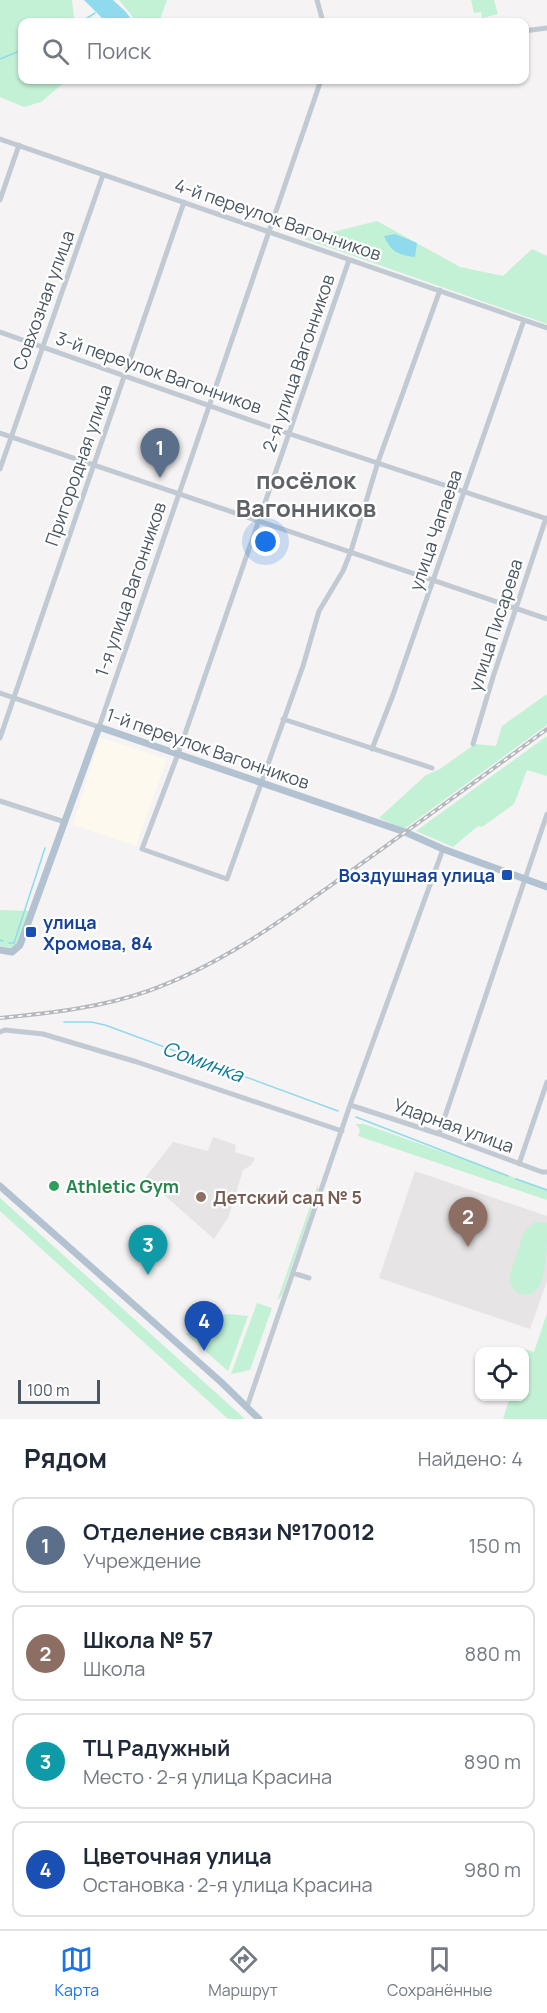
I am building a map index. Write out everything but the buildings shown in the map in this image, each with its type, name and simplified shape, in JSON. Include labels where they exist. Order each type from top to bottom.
[{"type":"main road","name":"1-й переулок Вагонников","points":[[99,727],[405,832],[443,849],[547,887]]},
{"type":"main road","name":"1-я улица Вагонников","points":[[0,950],[13,951],[20,945],[99,727]]},
{"type":"main road","points":[[0,1186],[259,1419]]},
{"type":"street","points":[[317,0],[321,18]]},
{"type":"street","points":[[529,30],[547,28]]},
{"type":"street","name":"1-я улица Вагонников","points":[[99,727],[320,84]]},
{"type":"street","name":"4-й переулок Вагонников","points":[[0,139],[547,328]]},
{"type":"street","points":[[0,200],[19,145]]},
{"type":"street","name":"Совхозная улица","points":[[0,469],[103,175]]},
{"type":"street","name":"Пригородная улица","points":[[0,738],[184,202]]},
{"type":"street","name":"2-я улица Вагонников","points":[[260,782],[227,879],[142,849],[260,522],[349,260]]},
{"type":"street","points":[[260,782],[303,666],[319,611],[343,571],[351,551],[378,462],[440,290]]},
{"type":"street","name":"улица Чапаева","points":[[372,749],[524,320]]},
{"type":"street","name":"3-й переулок Вагонников","points":[[0,332],[290,434],[547,518]]},
{"type":"street","points":[[0,433],[351,551],[547,620]]},
{"type":"street","name":"улица Писарева","points":[[473,744],[493,676],[547,518]]},
{"type":"street","name":"1-й переулок Вагонников","points":[[0,693],[99,727]]},
{"type":"street","points":[[283,719],[432,768]]},
{"type":"street","points":[[0,801],[65,822]]},
{"type":"street","points":[[439,1134],[547,814]]},
{"type":"street","points":[[247,1407],[350,1105],[443,849]]},
{"type":"street","points":[[0,1032],[5,1030],[42,1034],[137,1062],[342,1131]]},
{"type":"street","points":[[519,1164],[547,1082]]},
{"type":"street","name":"Ударная улица","points":[[350,1105],[547,1172]]},
{"type":"street","points":[[293,1273],[309,1278]]},
{"type":"shaded area","points":[[100,737],[167,759],[136,846],[73,825]]},
{"type":"shaded area","name":"Детский сад № 5","points":[[213,1137],[236,1145],[235,1152],[255,1158],[251,1165],[243,1170],[229,1216],[214,1239],[145,1178],[173,1142],[208,1151]]},
{"type":"shaded area","points":[[415,1171],[547,1216],[547,1281],[530,1329],[379,1278]]},
{"type":"green space","points":[[0,0],[72,0],[75,18],[18,18],[18,84],[62,84],[41,102],[24,107],[0,97]]},
{"type":"green space","points":[[119,0],[167,0],[160,18],[134,18]]},
{"type":"green space","points":[[471,0],[494,0],[498,14],[482,18],[481,12],[474,13]]},
{"type":"green space","points":[[377,221],[460,267],[503,276],[532,249],[547,256],[547,324],[305,239]]},
{"type":"green space","points":[[547,694],[547,725],[404,829],[379,818],[426,775],[440,769],[475,744],[496,746],[502,726]]},
{"type":"green space","points":[[547,736],[547,776],[527,770],[514,804],[482,827],[478,826],[453,847],[416,831]]},
{"type":"green space","points":[[0,910],[30,911],[18,943],[11,948],[0,946]]},
{"type":"green space","points":[[356,1124],[364,1124],[547,1189],[547,1200],[358,1136],[360,1130]]},
{"type":"green space","points":[[318,1184],[318,1191],[282,1295],[277,1301]]},
{"type":"green space","points":[[0,1198],[245,1419],[228,1419],[0,1211]]},
{"type":"green space","points":[[535,1222],[547,1223],[545,1263],[540,1285],[536,1291],[525,1295],[512,1287],[510,1274],[524,1232]]},
{"type":"green space","points":[[257,1303],[272,1308],[250,1370],[231,1374]]},
{"type":"green space","points":[[547,1313],[547,1419],[503,1419],[509,1401],[529,1401],[529,1350],[534,1352]]},
{"type":"green space","points":[[229,1314],[248,1316],[228,1371],[186,1334],[201,1319]]},
{"type":"water","points":[[84,0],[113,0],[130,18],[102,18]]},
{"type":"water","points":[[395,234],[417,243],[415,257],[400,254],[389,246],[384,236]]},
{"type":"waterway","points":[[87,18],[95,13]]},
{"type":"waterway","points":[[0,59],[18,52]]},
{"type":"waterway","points":[[9,943],[14,943],[45,848]]},
{"type":"waterway","name":"Соминка","points":[[64,1022],[91,1022],[105,1025],[338,1111]]},
{"type":"waterway","name":"Соминка","points":[[356,1117],[508,1176]]},
{"type":"waterway","name":"Соминка","points":[[516,1179],[547,1190]]},
{"type":"railway","points":[[0,1018],[56,1012],[112,1002],[148,991],[203,967],[254,938],[303,905],[547,729]]},
{"type":"place","name":"Отделение связи №170012","points":[[160,478]]},
{"type":"place","name":"Воздушная улица","points":[[507,875]]},
{"type":"place","name":"улица Хромова, 84","points":[[31,932]]},
{"type":"place","name":"Athletic Gym","points":[[54,1186]]},
{"type":"place","name":"Детский сад № 5","points":[[201,1197]]},
{"type":"place","name":"Школа № 57","points":[[468,1247]]},
{"type":"place","name":"ТЦ Радужный","points":[[148,1275]]},
{"type":"place","name":"Цветочная улица","points":[[204,1351]]},
{"type":"district","name":"посёлок Вагонников","points":[[306,493]]}]
